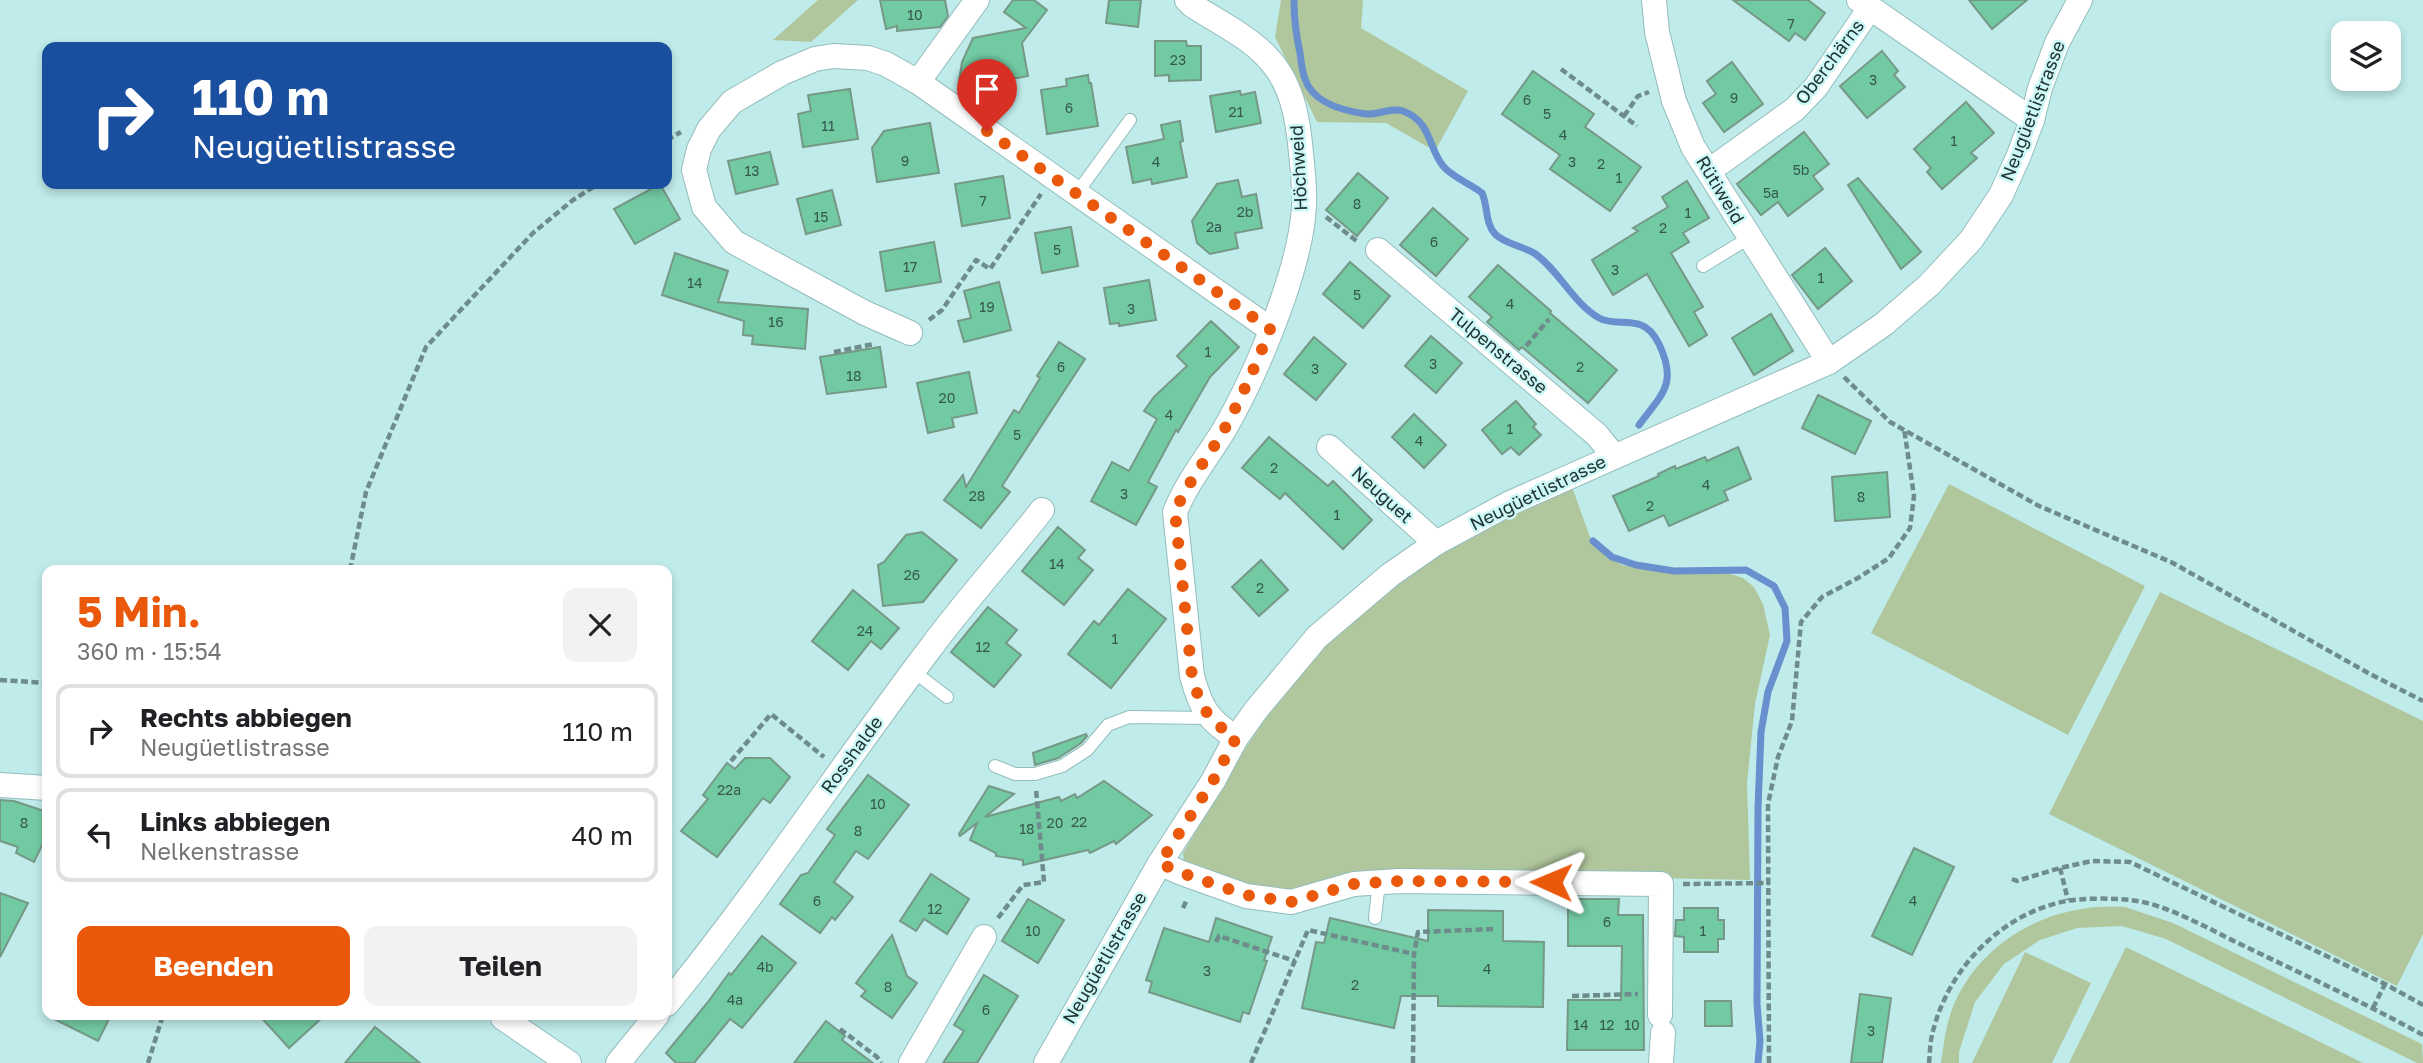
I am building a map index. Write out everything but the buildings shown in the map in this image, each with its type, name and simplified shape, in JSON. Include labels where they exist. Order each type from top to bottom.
[{"type":"street","points":[[918,82],[977,0]]},
{"type":"street","name":"Höchweid","points":[[1187,0],[1267,56],[1287,84],[1299,126],[1304,198],[1297,249],[1253,373],[1224,429],[1183,491],[1175,512],[1192,676],[1199,702],[1209,718]]},
{"type":"street","name":"Rütiweid","points":[[1654,0],[1657,32],[1674,101],[1693,147],[1829,362]]},
{"type":"street","name":"Neugüetlistrasse","points":[[1046,1063],[1160,863],[1213,781],[1236,738],[1317,637],[1390,575],[1436,543],[1508,504],[1829,362],[1884,324],[1929,285],[1971,240],[2001,195],[2032,120],[2040,88],[2053,55],[2080,0]]},
{"type":"street","name":"Oberchärns","points":[[1720,163],[1802,101],[1816,87],[1865,4],[2032,120]]},
{"type":"street","points":[[910,333],[865,313],[734,242],[704,207],[694,170],[699,149],[709,129],[732,102],[782,72],[815,59],[833,56],[868,58],[886,64],[918,82],[1270,329]]},
{"type":"street","name":"Tulpenstrasse","points":[[1378,250],[1597,435],[1614,456]]},
{"type":"street","name":"Neuguet","points":[[1329,447],[1436,543]]},
{"type":"street","name":"Rosshalde","points":[[672,998],[729,928],[913,671],[1042,510]]},
{"type":"street","points":[[1209,718],[1236,738]]},
{"type":"street","points":[[0,785],[42,788]]},
{"type":"street","points":[[1160,863],[1220,887],[1274,901],[1291,902],[1354,884],[1379,882],[1661,884],[1661,1063]]},
{"type":"street","points":[[911,1063],[984,937]]},
{"type":"street","points":[[506,1020],[569,1063]]},
{"type":"street","points":[[618,1063],[653,1020]]},
{"type":"lane","points":[[1077,193],[1130,120]]},
{"type":"lane","points":[[1703,266],[1749,238]]},
{"type":"lane","points":[[913,671],[947,697]]},
{"type":"lane","points":[[995,766],[1015,774],[1035,774],[1062,766],[1087,750],[1108,725],[1129,717],[1209,718]]},
{"type":"lane","points":[[1375,918],[1379,882]]},
{"type":"path","points":[[1561,69],[1637,127]]},
{"type":"path","points":[[1624,116],[1638,96],[1670,84]]},
{"type":"path","points":[[910,333],[942,310],[976,260],[990,269],[1053,176]]},
{"type":"path","points":[[351,565],[366,492],[426,347],[533,233],[590,189]]},
{"type":"path","points":[[1304,198],[1373,255],[1378,250]]},
{"type":"path","points":[[1511,362],[1549,319]]},
{"type":"path","points":[[1829,362],[1890,422],[2039,506],[2171,562],[2423,701]]},
{"type":"path","points":[[1769,1063],[1768,804],[1778,757],[1792,721],[1801,622],[1822,597],[1889,558],[1910,528],[1914,496],[1904,428]]},
{"type":"path","points":[[0,680],[42,683]]},
{"type":"path","points":[[732,761],[771,715],[840,770]]},
{"type":"path","points":[[984,937],[1023,885],[1044,882],[1035,774]]},
{"type":"path","points":[[2012,879],[2017,881],[2092,861],[2130,862],[2385,984],[2421,1004],[2423,995]]},
{"type":"path","points":[[2060,868],[2068,900]]},
{"type":"path","points":[[1661,884],[1768,883]]},
{"type":"path","points":[[1929,1063],[1933,1031],[1948,994],[1966,962],[1996,933],[2039,909],[2068,900],[2131,900],[2176,914],[2374,1008],[2423,1035]]},
{"type":"path","points":[[1413,1063],[1414,954],[1418,932],[1495,929]]},
{"type":"path","points":[[1251,1063],[1308,930],[1414,954]]},
{"type":"path","points":[[1216,942],[1219,936],[1295,961]]},
{"type":"path","points":[[2374,1008],[2385,984]]},
{"type":"path","points":[[1572,996],[1661,1014]]},
{"type":"path","points":[[148,1063],[161,1020]]},
{"type":"path","points":[[840,1029],[881,1063]]},
{"type":"green space","points":[[818,0],[858,0],[811,42],[773,40]]},
{"type":"green space","points":[[1281,0],[1363,0],[1361,28],[1468,91],[1435,151],[1386,123],[1317,122],[1275,37]]},
{"type":"green space","points":[[1949,484],[2145,586],[2068,735],[1871,633]]},
{"type":"green space","points":[[1572,487],[1590,537],[1597,548],[1607,556],[1622,565],[1670,573],[1728,573],[1743,578],[1754,587],[1763,604],[1770,635],[1755,704],[1747,783],[1750,880],[1366,872],[1295,891],[1245,885],[1184,862],[1183,853],[1246,747],[1284,694],[1334,638],[1389,589],[1428,562],[1488,528]]},
{"type":"green space","points":[[2160,592],[2423,721],[2423,934],[2397,986],[2049,814]]},
{"type":"green space","points":[[2093,907],[2125,907],[2173,923],[2422,1044],[2423,1063],[2417,1063],[2166,939],[2122,926],[2077,928],[2040,940],[2004,964],[1975,1002],[1959,1052],[1959,1063],[1941,1063],[1946,1031],[1955,1003],[1966,982],[1997,947],[2016,933],[2059,914]]},
{"type":"green space","points":[[2126,947],[2363,1063],[2069,1063]]},
{"type":"green space","points":[[2025,952],[2091,983],[2052,1063],[1972,1063]]},
{"type":"waterway","points":[[1294,0],[1302,70],[1315,94],[1322,100],[1348,111],[1371,114],[1399,110],[1412,116],[1424,128],[1443,166],[1482,193],[1495,234],[1543,260],[1581,303],[1599,318],[1641,325],[1652,333],[1665,358],[1667,379],[1665,388],[1639,425]]},
{"type":"waterway","points":[[1593,541],[1612,557],[1636,565],[1674,571],[1746,570],[1774,586],[1785,608],[1787,641],[1768,692],[1761,732],[1758,808],[1758,1063]]},
{"type":"route","points":[[987,131],[1270,329],[1253,373],[1224,429],[1183,491],[1175,512],[1192,676],[1199,702],[1209,718],[1236,738],[1213,781],[1160,863],[1246,895],[1291,902],[1354,884],[1399,881],[1551,882]]}]
